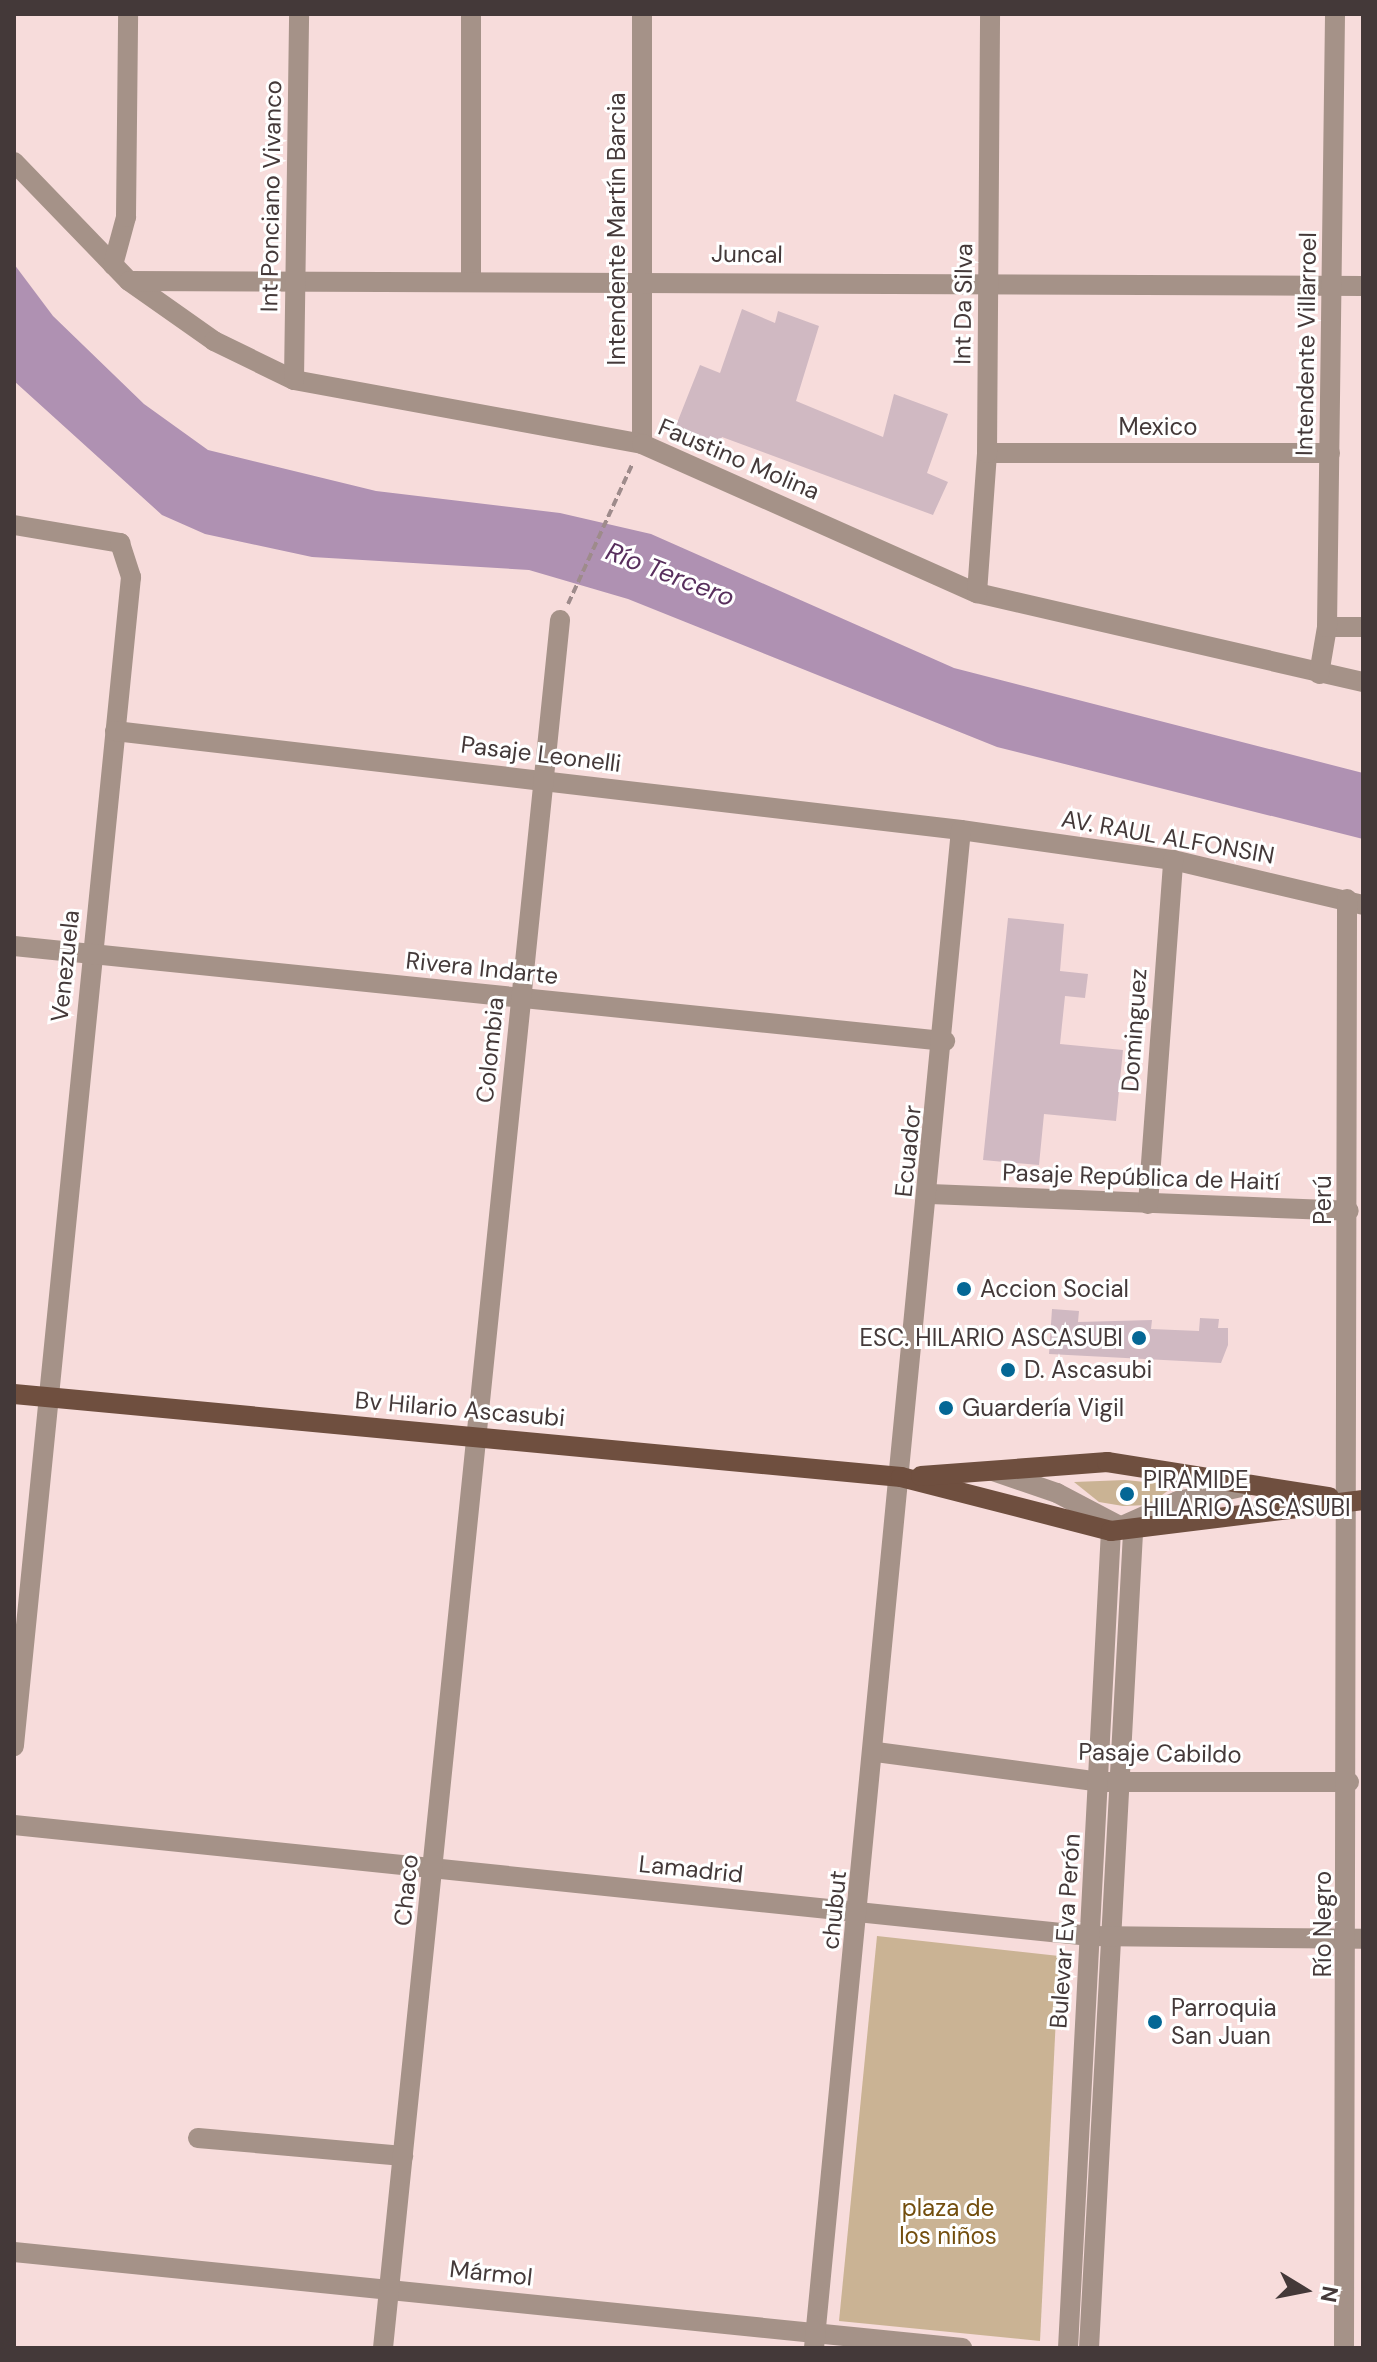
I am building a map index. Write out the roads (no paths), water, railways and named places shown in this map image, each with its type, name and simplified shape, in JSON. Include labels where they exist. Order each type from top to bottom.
[{"type":"main road","name":"Bv Hilario Ascasubi","points":[[14,1394],[901,1477]]},
{"type":"main road","points":[[901,1477],[1107,1462],[1356,1500]]},
{"type":"main road","points":[[901,1477],[1123,1530],[1356,1500]]},
{"type":"street","points":[[113,265],[126,217],[128,14]]},
{"type":"street","name":"Int Ponciano Vivanco","points":[[294,380],[299,14]]},
{"type":"street","points":[[471,14],[471,280]]},
{"type":"street","name":"Intendente Martín Barcia","points":[[642,14],[642,444]]},
{"type":"street","name":"Int Da Silva","points":[[977,593],[987,453],[990,14]]},
{"type":"street","name":"Intendente Villarroel","points":[[1319,674],[1327,627],[1335,14]]},
{"type":"street","name":"Faustino Molina","points":[[14,162],[76,230],[129,281],[214,341],[294,380],[642,444],[977,593],[1363,682]]},
{"type":"street","name":"Faustino Molina","points":[[14,184],[76,230]]},
{"type":"street","name":"Juncal","points":[[129,281],[644,279],[1363,286]]},
{"type":"street","name":"Mexico","points":[[987,453],[1330,453]]},
{"type":"street","name":"Venezuela","points":[[14,525],[98,533],[120,543],[131,577],[46,1397],[14,1746]]},
{"type":"street","name":"Colombia","points":[[477,1437],[560,620]]},
{"type":"street","points":[[1327,627],[1363,627]]},
{"type":"street","name":"Pasaje Leonelli","points":[[115,731],[961,830]]},
{"type":"street","name":"AV. RAUL ALFONSIN","points":[[961,830],[1173,860],[1355,902]]},
{"type":"street","name":"Ecuador","points":[[901,1477],[945,1041],[961,830]]},
{"type":"street","name":"Dominguez","points":[[1148,1204],[1173,860]]},
{"type":"street","name":"Perú","points":[[1355,902],[1349,1211],[1356,1500]]},
{"type":"street","name":"Rivera Indarte","points":[[14,946],[945,1041]]},
{"type":"street","name":"Pasaje República de Haití","points":[[930,1194],[1349,1211]]},
{"type":"street","name":"Chaco","points":[[383,2348],[435,1868],[477,1437]]},
{"type":"street","points":[[993,1471],[1123,1530],[1178,1501],[1254,1484]]},
{"type":"street","name":"chubut","points":[[815,2340],[860,1914],[901,1477]]},
{"type":"street","name":"Río Negro","points":[[1344,2348],[1356,1940],[1349,1782],[1356,1500]]},
{"type":"street","name":"Bulevar Eva Perón","points":[[1089,2348],[1112,1935],[1124,1780],[1123,1530]]},
{"type":"street","name":"Bulevar Eva Perón","points":[[1068,2348],[1100,1782],[1123,1530]]},
{"type":"street","name":"Pasaje Cabildo","points":[[876,1752],[1100,1782],[1349,1782]]},
{"type":"street","name":"Lamadrid","points":[[14,1825],[1090,1936],[1356,1940]]},
{"type":"street","points":[[198,2138],[403,2156]]},
{"type":"street","name":"Mármol","points":[[14,2252],[388,2289],[815,2340],[962,2348]]},
{"type":"water","name":"Río Tercero","points":[[14,264],[53,316],[144,404],[208,450],[376,491],[560,513],[651,534],[954,668],[1363,773],[1363,839],[997,747],[628,599],[529,570],[312,557],[205,534],[162,515],[14,381]]},
{"type":"place","name":"Accion Social","points":[[964,1289]]},
{"type":"place","name":"ESC. HILARIO ASCASUBI","points":[[1139,1338]]},
{"type":"place","name":"D. Ascasubi","points":[[1008,1370]]},
{"type":"place","name":"Guardería Vigil","points":[[946,1408]]},
{"type":"place","name":"PIRAMIDE HILARIO ASCASUBI","points":[[1127,1494]]},
{"type":"place","name":"Parroquia San Juan","points":[[1155,2022]]},
{"type":"park label","name":"plaza de los niños","points":[[948,2222]]}]
